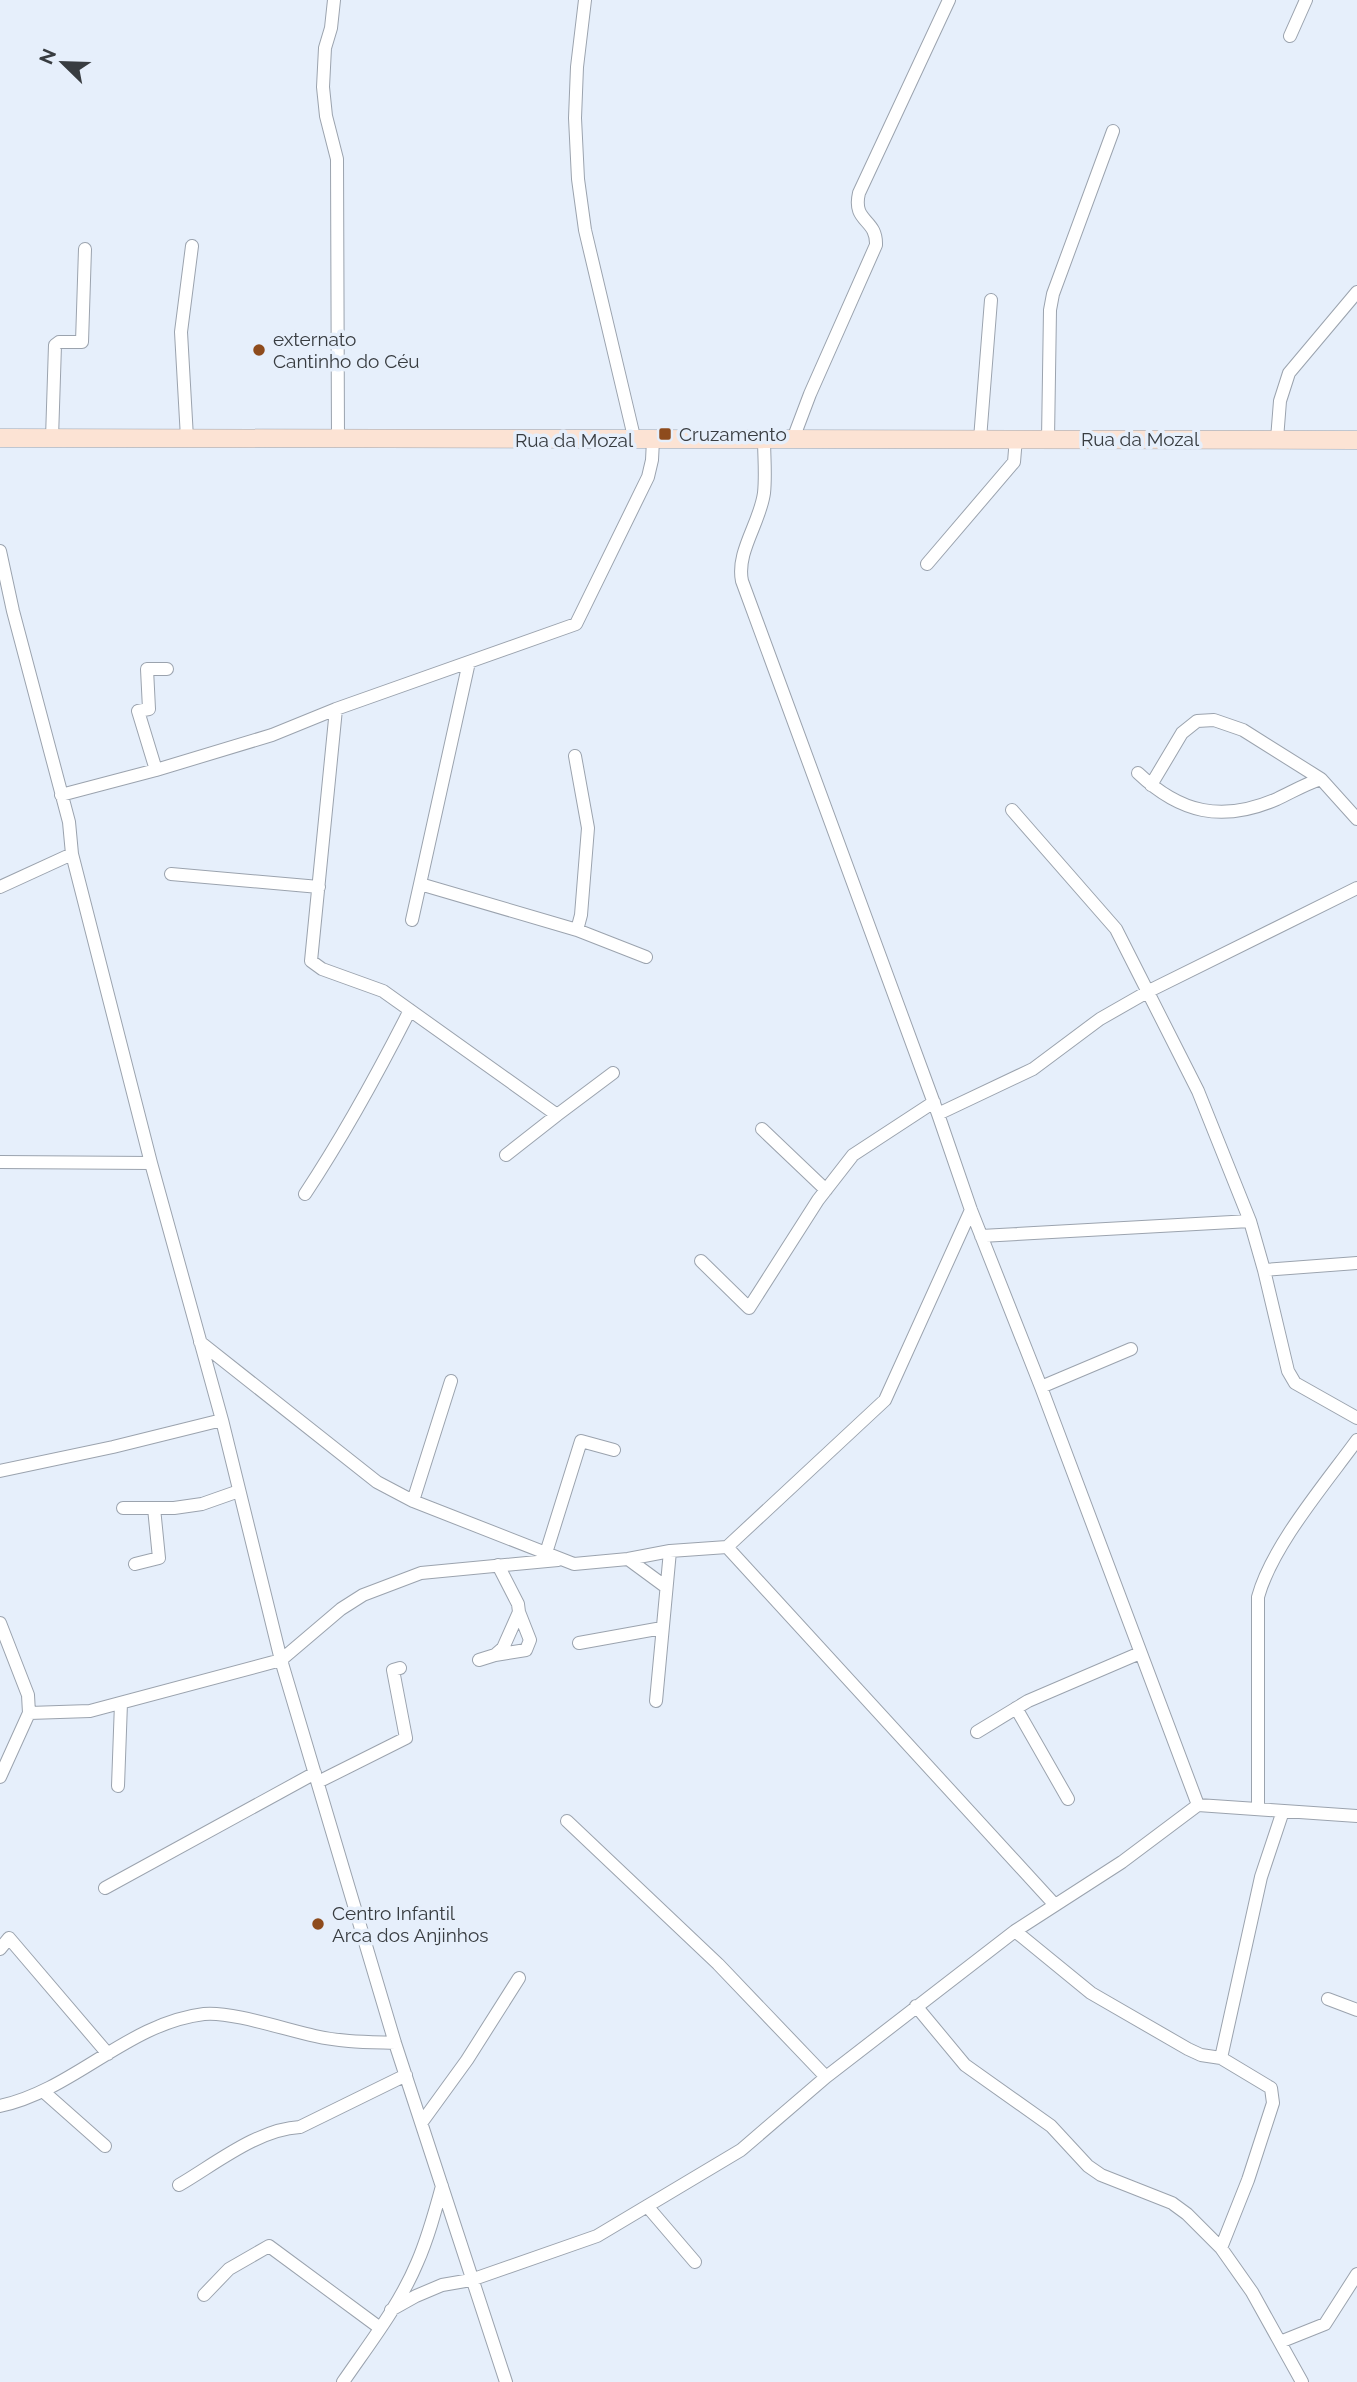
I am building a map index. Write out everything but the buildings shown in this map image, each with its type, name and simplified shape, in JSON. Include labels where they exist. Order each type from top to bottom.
[{"type":"main road","name":"Rua da Mozal","points":[[0,438],[1357,440]]},
{"type":"street","points":[[334,0],[325,48],[323,87],[326,116],[337,159],[338,439]]},
{"type":"street","points":[[61,795],[272,735],[336,709],[576,624],[648,477],[653,460],[644,440],[585,230],[578,179],[575,118],[577,67],[585,0]]},
{"type":"street","points":[[793,439],[876,245],[875,231],[859,214],[856,205],[859,194],[949,0]]},
{"type":"street","points":[[1290,36],[1306,0]]},
{"type":"street","points":[[1048,439],[1050,310],[1053,294],[1113,131]]},
{"type":"street","points":[[187,438],[181,332],[192,246]]},
{"type":"street","points":[[52,438],[55,345],[60,342],[82,342],[85,249]]},
{"type":"street","points":[[1277,439],[1280,401],[1289,373],[1357,292]]},
{"type":"street","points":[[980,439],[991,300]]},
{"type":"street","points":[[764,438],[764,493],[758,518],[739,568],[742,581],[971,1210],[1041,1387],[1198,1805]]},
{"type":"street","points":[[927,564],[1014,463],[1016,439]]},
{"type":"street","points":[[0,551],[13,611],[69,822],[72,854],[151,1163],[222,1420],[281,1660],[395,2043],[506,2382]]},
{"type":"street","points":[[412,920],[469,662]]},
{"type":"street","points":[[156,770],[138,711],[149,709],[147,669],[167,669]]},
{"type":"street","points":[[336,709],[311,961],[322,969],[383,990],[557,1115]]},
{"type":"street","points":[[1151,785],[1182,733],[1197,721],[1214,720],[1243,730],[1321,779],[1357,819]]},
{"type":"street","points":[[575,756],[588,828],[581,915],[577,930]]},
{"type":"street","points":[[1138,773],[1181,805],[1216,813],[1251,808],[1321,779]]},
{"type":"street","points":[[1013,810],[1115,929],[1198,1091],[1250,1221],[1287,1371],[1296,1384],[1357,1418]]},
{"type":"street","points":[[0,887],[72,854]]},
{"type":"street","points":[[171,874],[319,887]]},
{"type":"street","points":[[420,884],[577,930],[646,957]]},
{"type":"street","points":[[701,1261],[749,1308],[826,1191],[858,1151],[936,1108],[1033,1069],[1100,1019],[1149,991],[1357,888]]},
{"type":"street","points":[[305,1194],[375,1079],[410,1010]]},
{"type":"street","points":[[506,1155],[613,1073]]},
{"type":"street","points":[[762,1129],[826,1191]]},
{"type":"street","points":[[0,1162],[151,1163]]},
{"type":"street","points":[[200,1342],[377,1482],[412,1501],[574,1564],[628,1559],[670,1551],[727,1547],[885,1400],[971,1210]]},
{"type":"street","points":[[981,1236],[1250,1221]]},
{"type":"street","points":[[1264,1270],[1357,1263]]},
{"type":"street","points":[[1041,1387],[1131,1349]]},
{"type":"street","points":[[412,1501],[451,1381]]},
{"type":"street","points":[[0,1471],[222,1420]]},
{"type":"street","points":[[1258,1808],[1258,1597],[1261,1584],[1279,1549],[1357,1440]]},
{"type":"street","points":[[546,1553],[581,1441],[614,1450]]},
{"type":"street","points":[[124,1508],[174,1508],[202,1504],[239,1491]]},
{"type":"street","points":[[135,1564],[159,1558],[154,1508]]},
{"type":"street","points":[[727,1547],[1055,1905]]},
{"type":"street","points":[[656,1701],[670,1551]]},
{"type":"street","points":[[29,1713],[90,1711],[281,1660],[341,1609],[363,1595],[421,1573],[562,1559]]},
{"type":"street","points":[[628,1559],[666,1587]]},
{"type":"street","points":[[478,1660],[526,1650],[530,1640],[518,1604],[498,1565]]},
{"type":"street","points":[[495,1655],[503,1648],[519,1612]]},
{"type":"street","points":[[0,1623],[28,1695],[29,1713],[0,1777]]},
{"type":"street","points":[[579,1643],[662,1629]]},
{"type":"street","points":[[977,1732],[1016,1708],[1140,1653]]},
{"type":"street","points":[[105,1888],[316,1777],[406,1738],[393,1670],[400,1668]]},
{"type":"street","points":[[118,1786],[121,1703]]},
{"type":"street","points":[[1016,1708],[1068,1800]]},
{"type":"street","points":[[391,2310],[416,2295],[442,2285],[471,2280],[597,2236],[741,2150],[826,2077],[1015,1931],[1122,1862],[1198,1805],[1357,1816]]},
{"type":"street","points":[[1221,2058],[1261,1877],[1283,1811]]},
{"type":"street","points":[[568,1822],[718,1964],[826,2077]]},
{"type":"street","points":[[1015,1931],[1100,1998],[1188,2049],[1201,2055],[1221,2058],[1272,2088],[1273,2103],[1248,2180],[1221,2248]]},
{"type":"street","points":[[0,1949],[9,1938],[107,2054]]},
{"type":"street","points":[[422,2122],[467,2060],[519,1978]]},
{"type":"street","points":[[1328,1999],[1357,2010]]},
{"type":"street","points":[[916,2006],[965,2065],[1051,2126],[1088,2166],[1101,2175],[1172,2203],[1221,2248],[1252,2292],[1302,2382]]},
{"type":"street","points":[[0,2106],[44,2092],[160,2025],[206,2013],[339,2041],[395,2043]]},
{"type":"street","points":[[179,2185],[260,2136],[300,2127],[406,2075]]},
{"type":"street","points":[[44,2092],[105,2146]]},
{"type":"street","points":[[343,2382],[380,2328],[417,2263],[432,2224],[442,2185]]},
{"type":"street","points":[[647,2206],[695,2262]]},
{"type":"street","points":[[204,2295],[229,2269],[270,2246],[380,2328]]},
{"type":"street","points":[[1280,2342],[1325,2324],[1357,2274]]},
{"type":"place","name":"externato Cantinho do Céu","points":[[259,350]]},
{"type":"place","name":"Cruzamento","points":[[665,434]]},
{"type":"place","name":"Centro Infantil Arca dos Anjinhos","points":[[318,1924]]}]
